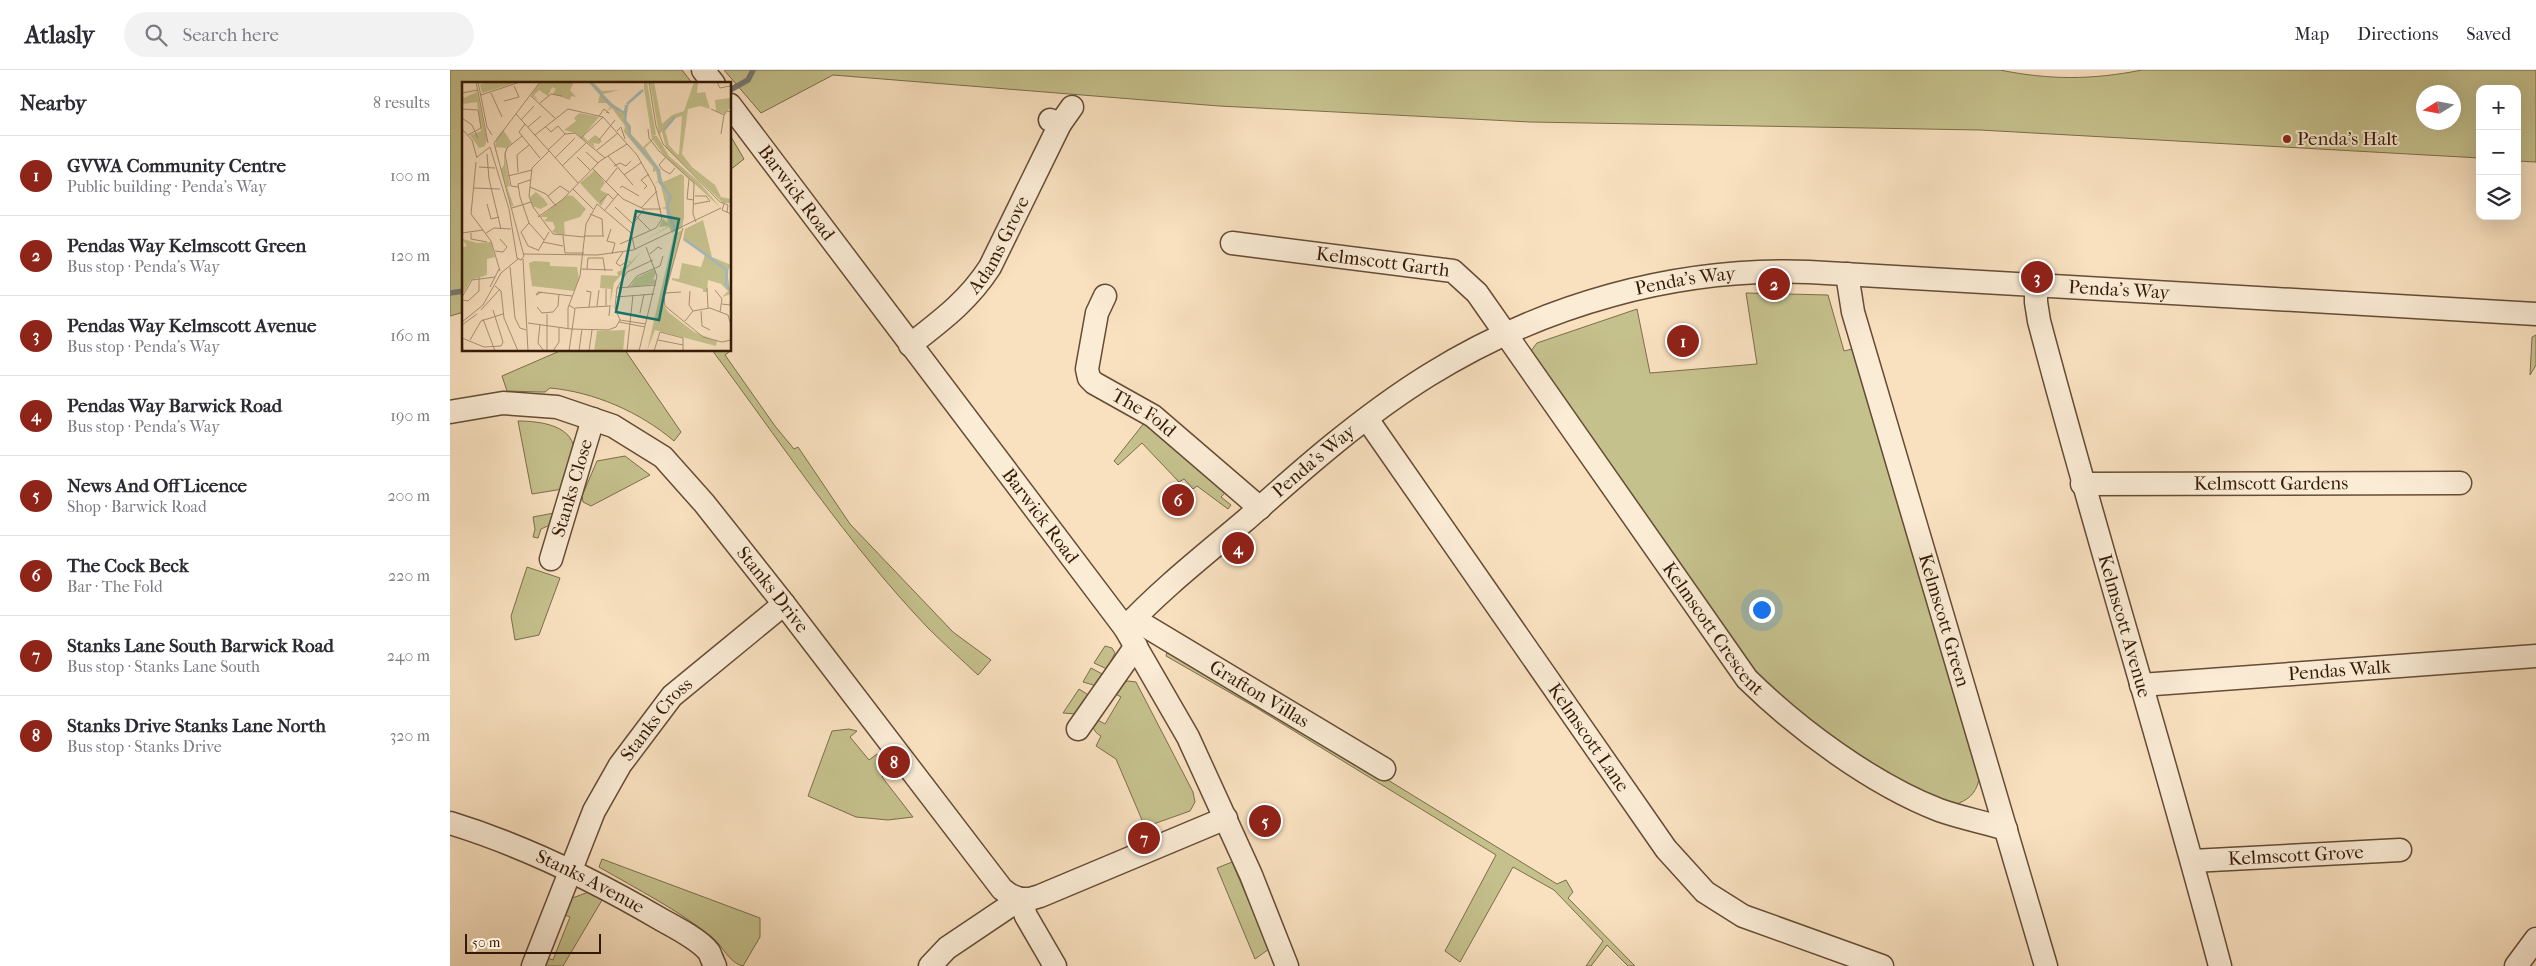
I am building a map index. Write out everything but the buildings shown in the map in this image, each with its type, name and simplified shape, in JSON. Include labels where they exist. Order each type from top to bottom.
[{"type":"street","name":"Barwick Road","points":[[734,111],[910,345],[1131,631],[1188,737],[1226,818],[1252,875],[1287,966]]},
{"type":"street","name":"Adams Grove","points":[[910,345],[963,303],[978,286],[990,267],[1060,117]]},
{"type":"street","name":"Kelmscott Garth","points":[[1232,243],[1453,271],[1477,293],[1504,333]]},
{"type":"street","name":"Penda's Way","points":[[1079,729],[1131,631],[1260,508],[1367,419],[1428,375],[1504,333],[1590,302],[1659,282],[1767,270],[2536,314]]},
{"type":"street","name":"Kelmscott Green","points":[[1847,274],[1853,312],[2046,966]]},
{"type":"street","name":"Kelmscott Avenue","points":[[2036,286],[2038,321],[2082,484],[2192,861],[2220,966]]},
{"type":"street","name":"The Fold","points":[[1106,296],[1096,322],[1087,369],[1089,378],[1094,383],[1153,416],[1260,508]]},
{"type":"street","name":"Kelmscott Crescent","points":[[1504,333],[1747,679],[1780,711],[1878,780],[1939,810],[2006,829]]},
{"type":"street","name":"Stanks Drive","points":[[450,412],[488,404],[514,402],[556,406],[613,426],[663,457],[704,503],[784,604],[1002,888],[1010,895],[1020,899]]},
{"type":"street","name":"Stanks Close","points":[[550,559],[593,419]]},
{"type":"street","name":"Kelmscott Lane","points":[[1367,419],[1666,849],[1705,892],[1743,916],[1882,966]]},
{"type":"street","name":"Kelmscott Gardens","points":[[2082,484],[2460,483]]},
{"type":"street","name":"Stanks Cross","points":[[533,966],[594,811],[620,765],[672,696],[784,604]]},
{"type":"street","name":"Grafton Villas","points":[[1131,631],[1384,770]]},
{"type":"street","name":"Pendas Walk","points":[[2141,684],[2536,656]]},
{"type":"street","points":[[930,966],[947,948],[1020,899],[1040,896],[1226,818]]},
{"type":"street","name":"Stanks Avenue","points":[[450,823],[514,845],[570,869],[685,934],[709,952],[715,966]]},
{"type":"street","name":"Kelmscott Grove","points":[[2192,861],[2400,850]]},
{"type":"street","points":[[1020,899],[1026,916],[1055,966]]},
{"type":"street","points":[[2516,966],[2536,939]]},
{"type":"shaded area","points":[[450,70],[682,70],[691,82],[462,82],[462,313],[450,316]]},
{"type":"shaded area","points":[[724,70],[2000,70],[2036,76],[2071,78],[2106,76],[2142,70],[2536,70],[2536,162],[2521,161],[2521,85],[2476,85],[2476,158],[1980,130],[1530,122],[1219,106],[833,75],[761,113]]},
{"type":"shaded area","points":[[731,137],[744,159],[731,169]]},
{"type":"shaded area","points":[[1746,293],[1828,295],[1844,351],[1852,349],[1979,780],[1973,793],[1959,803],[1954,805],[1882,772],[1785,707],[1749,669],[1530,352],[1537,343],[1637,309],[1650,373],[1757,364]]},
{"type":"shaded area","points":[[2536,335],[2536,365],[2530,375],[2532,337]]},
{"type":"shaded area","points":[[560,351],[626,351],[681,432],[674,441],[646,421],[616,405],[567,390],[550,388],[545,392],[507,391],[502,376]]},
{"type":"shaded area","points":[[713,351],[729,352],[725,355],[775,426],[794,449],[798,447],[850,524],[953,632],[991,660],[978,675],[928,628],[898,596],[816,492]]},
{"type":"shaded area","points":[[1148,418],[1226,492],[1221,497],[1231,505],[1228,509],[1197,486],[1193,489],[1184,479],[1179,482],[1142,443],[1118,465],[1114,461]]},
{"type":"shaded area","points":[[518,421],[546,424],[563,431],[569,437],[573,445],[574,455],[563,489],[532,494]]},
{"type":"shaded area","points":[[625,456],[650,475],[591,506],[583,502],[582,496],[597,461]]},
{"type":"shaded area","points":[[554,513],[552,524],[541,529],[538,538],[533,537],[535,529],[533,517]]},
{"type":"shaded area","points":[[527,567],[560,578],[539,635],[515,640],[511,616]]},
{"type":"shaded area","points":[[1105,646],[1112,648],[1115,653],[1107,669],[1094,663]]},
{"type":"shaded area","points":[[1167,652],[1383,777],[1557,884],[1566,880],[1573,892],[1568,898],[1635,966],[1628,966],[1607,945],[1591,966],[1586,966],[1603,941],[1554,890],[1513,867],[1460,962],[1445,951],[1496,855],[1255,707],[1166,656]]},
{"type":"shaded area","points":[[1091,668],[1104,675],[1097,686],[1083,682]]},
{"type":"shaded area","points":[[1136,682],[1193,792],[1195,802],[1190,811],[1145,827],[1116,759],[1096,746],[1101,736],[1095,730],[1092,723],[1092,717],[1105,724],[1121,697],[1110,691],[1118,683]]},
{"type":"shaded area","points":[[1079,689],[1090,696],[1077,714],[1063,713]]},
{"type":"shaded area","points":[[849,729],[857,731],[850,737],[869,760],[877,754],[889,771],[882,777],[913,817],[888,820],[856,817],[808,796],[832,731]]},
{"type":"shaded area","points":[[602,859],[760,918],[760,937],[743,966],[730,958],[712,937],[685,918],[599,867]]},
{"type":"shaded area","points":[[1232,862],[1269,949],[1255,959],[1217,868]]},
{"type":"shaded area","points":[[594,890],[605,895],[563,966],[539,966],[539,955],[553,960],[570,917],[557,912],[567,900]]},
{"type":"waterway","points":[[731,89],[748,80],[753,70]]},
{"type":"waterway","points":[[450,293],[462,291]]},
{"type":"place","name":"Penda's Halt","points":[[2287,139]]},
{"type":"place","name":"Pendas Way Kelmscott Avenue","points":[[2037,277]]},
{"type":"place","name":"Pendas Way Kelmscott Green","points":[[1774,284]]},
{"type":"place","name":"GVWA Community Centre","points":[[1683,341]]},
{"type":"place","name":"The Cock Beck","points":[[1178,500]]},
{"type":"place","name":"Pendas Way Barwick Road","points":[[1238,548]]},
{"type":"place","name":"Stanks Drive Stanks Lane North","points":[[894,762]]},
{"type":"place","name":"News And Off Licence","points":[[1265,821]]},
{"type":"place","name":"Stanks Lane South Barwick Road","points":[[1144,838]]}]
